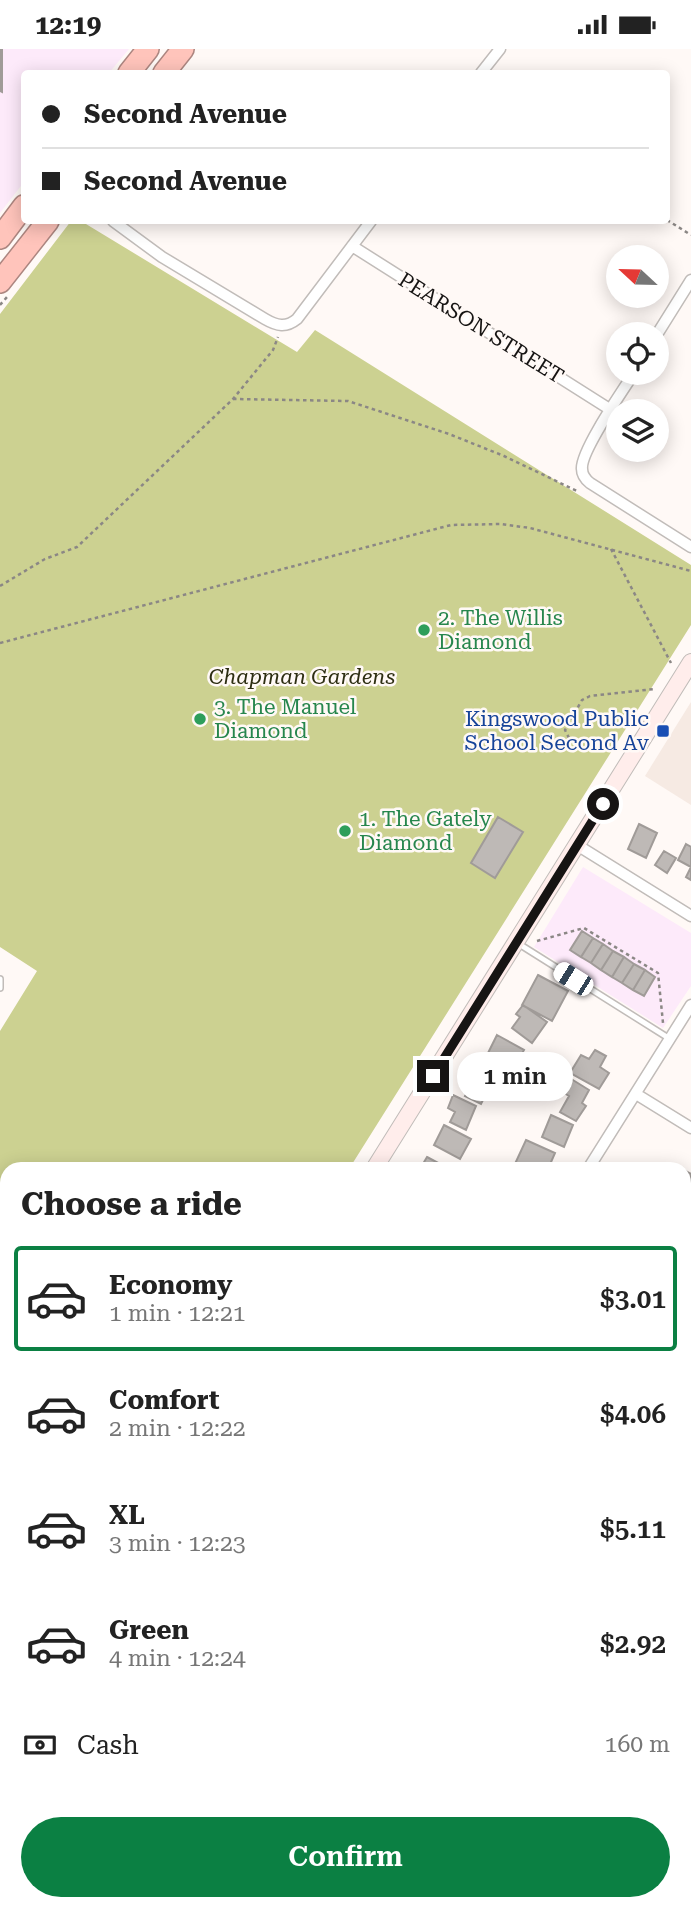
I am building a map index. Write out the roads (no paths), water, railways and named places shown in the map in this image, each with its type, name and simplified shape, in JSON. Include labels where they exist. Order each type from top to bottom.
[{"type":"highway","points":[[131,70],[148,49]]},
{"type":"highway","points":[[166,70],[183,49]]},
{"type":"highway","points":[[0,238],[21,210]]},
{"type":"highway","points":[[0,282],[46,224]]},
{"type":"street","points":[[483,70],[500,49]]},
{"type":"street","points":[[117,224],[162,257],[265,320],[281,325],[289,325],[297,319],[369,224]]},
{"type":"street","name":"PEARSON STREET","points":[[352,246],[606,407]]},
{"type":"street","points":[[665,322],[691,280]]},
{"type":"street","points":[[606,419],[584,458],[581,467],[583,477],[691,547]]},
{"type":"street","points":[[378,1162],[691,662]]},
{"type":"street","points":[[577,845],[691,916]]},
{"type":"street","points":[[592,1162],[636,1094],[665,1036],[691,1005]]},
{"type":"street","points":[[636,1094],[691,1128]]},
{"type":"lane","points":[[516,943],[665,1036]]},
{"type":"lane","points":[[0,979],[0,988]]},
{"type":"place","name":"2. The Willis Diamond","points":[[424,630]]},
{"type":"place","name":"3. The Manuel Diamond","points":[[200,719]]},
{"type":"place","name":"Kingswood Public School Second Av","points":[[663,731]]},
{"type":"place","name":"1. The Gately Diamond","points":[[345,831]]},
{"type":"park label","name":"Chapman Gardens","points":[[302,677]]}]
